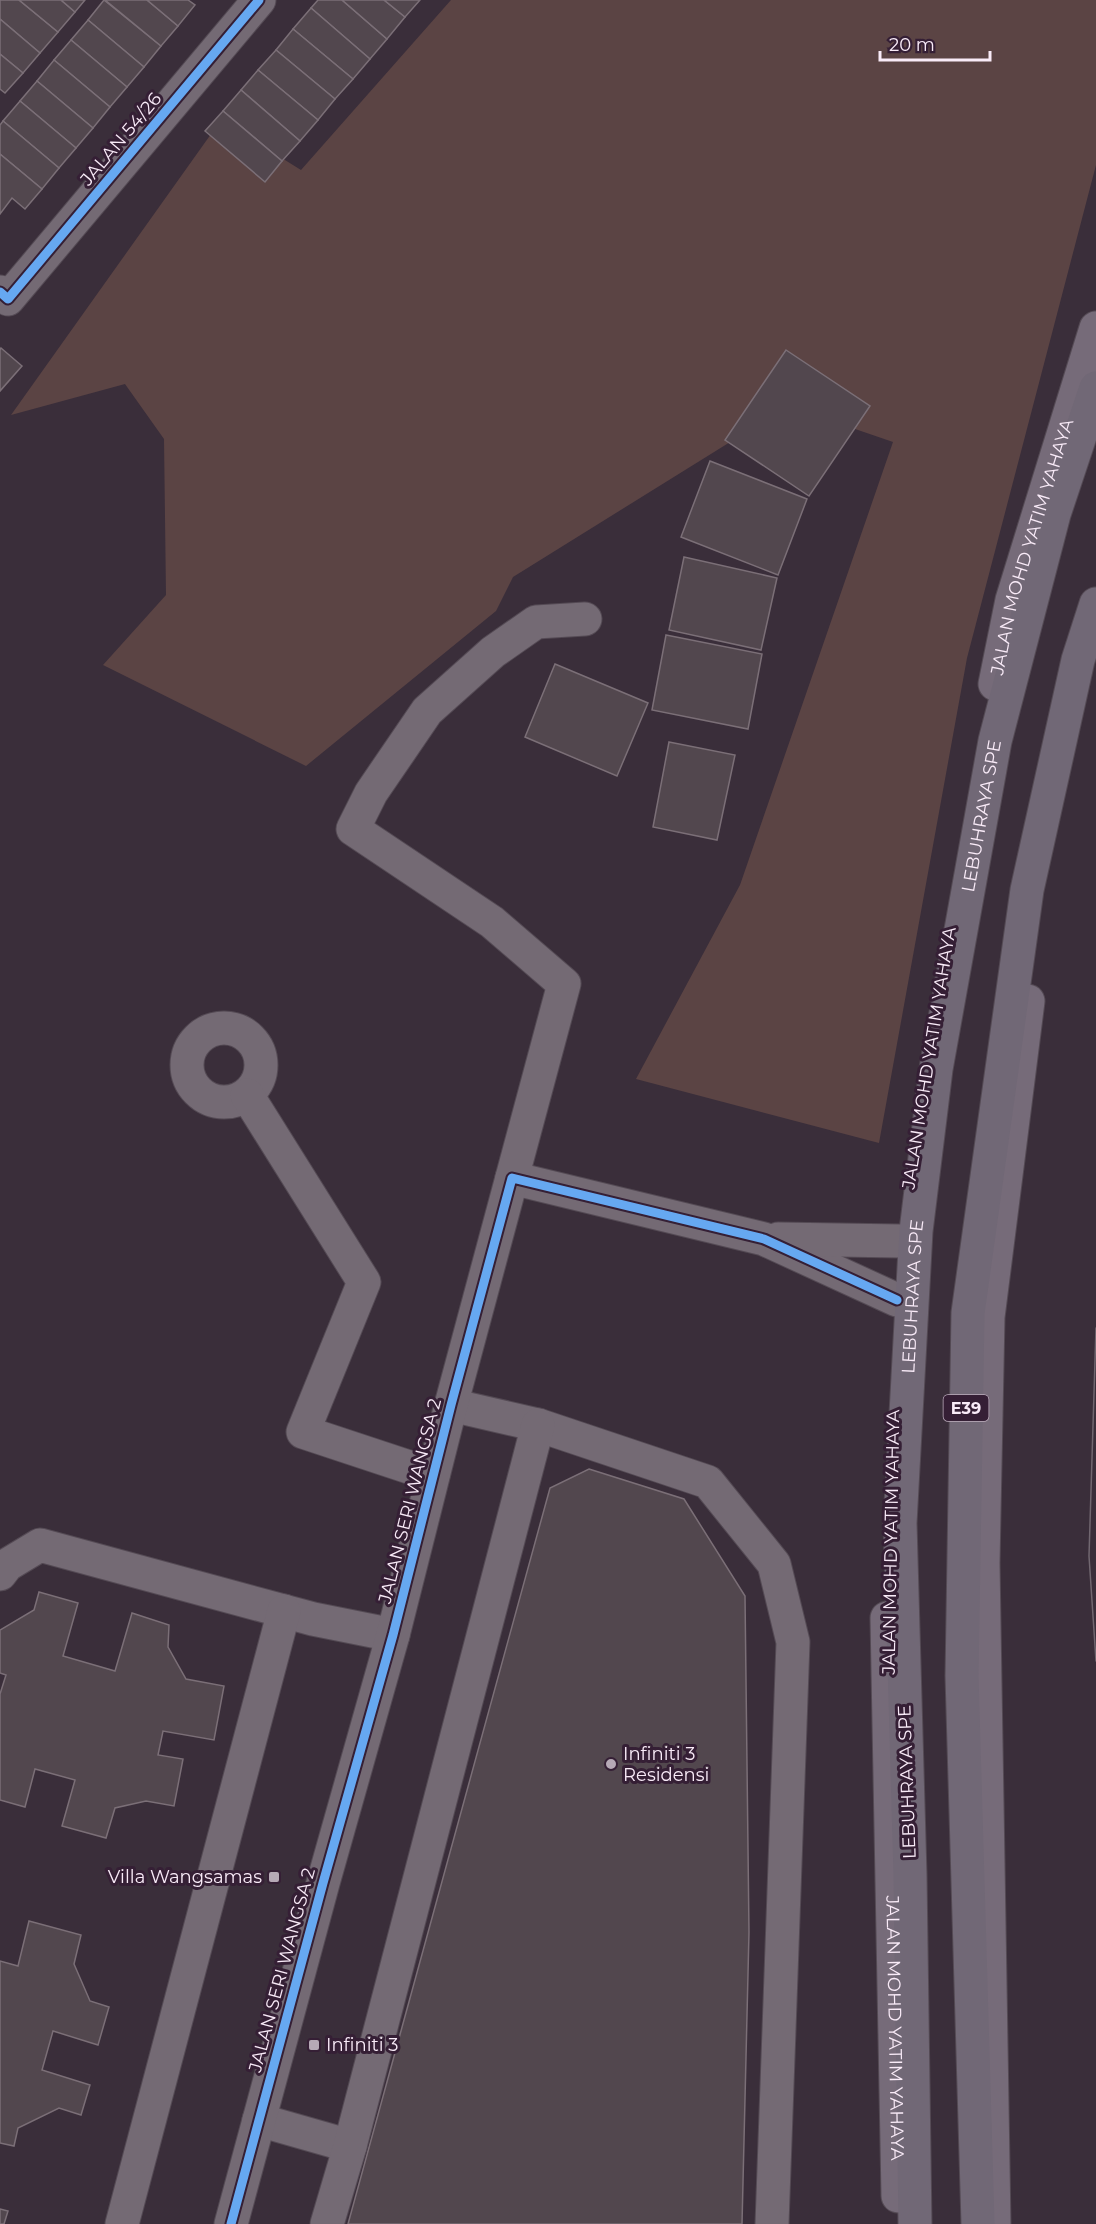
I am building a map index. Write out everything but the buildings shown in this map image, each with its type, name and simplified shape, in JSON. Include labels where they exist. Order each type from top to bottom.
[{"type":"highway","name":"LEBUHRAYA SPE","points":[[915,2224],[910,1875],[900,1523],[916,1231],[936,1070],[995,741],[1091,380]]},
{"type":"highway","name":"E39","points":[[978,2224],[962,1676],[968,1313],[1027,890],[1078,660],[1096,604]]},
{"type":"main road","name":"JALAN MOHD YATIM YAHAYA","points":[[899,2224],[886,1586],[900,1241],[926,1066],[967,822],[1012,600],[1091,380],[1096,328]]},
{"type":"main road","points":[[994,2224],[983,1563],[988,1317],[1041,891],[1096,654]]},
{"type":"street","name":"JALAN 54/26","points":[[4,296],[259,0]]},
{"type":"street","name":"JALAN SERI WANGSA 2","points":[[231,2224],[393,1635],[451,1406],[564,984],[492,922],[354,829],[371,793],[427,711],[493,652],[537,622],[585,619]]},
{"type":"street","points":[[247,1095],[364,1282],[303,1432],[433,1475]]},
{"type":"street","points":[[512,1178],[764,1239],[897,1300]]},
{"type":"street","points":[[764,1239],[900,1241]]},
{"type":"street","points":[[451,1406],[538,1425],[708,1482],[774,1564],[793,1642],[772,2224]]},
{"type":"street","points":[[327,2224],[350,2145],[538,1425]]},
{"type":"street","points":[[0,1574],[7,1565],[40,1545],[285,1611],[393,1635]]},
{"type":"street","points":[[122,2224],[285,1611]]},
{"type":"street","points":[[259,2120],[350,2145]]},
{"type":"shaded area","points":[[451,0],[1096,0],[1096,165],[967,658],[879,1143],[636,1079],[740,885],[893,442],[788,406],[513,577],[496,611],[306,766],[103,665],[166,595],[164,439],[125,384],[11,415],[221,120],[301,170]]},
{"type":"tram line","points":[[1096,1328],[1089,1556],[1096,1661]]},
{"type":"cycle path","points":[[0,292],[8,299],[259,0]]},
{"type":"cycle path","points":[[231,2224],[393,1635],[451,1405],[512,1178],[764,1239],[897,1300]]},
{"type":"place","name":"Infiniti 3 Residensi","points":[[611,1764]]},
{"type":"place","name":"Villa Wangsamas","points":[[274,1877]]},
{"type":"place","name":"Infiniti 3","points":[[314,2045]]}]
